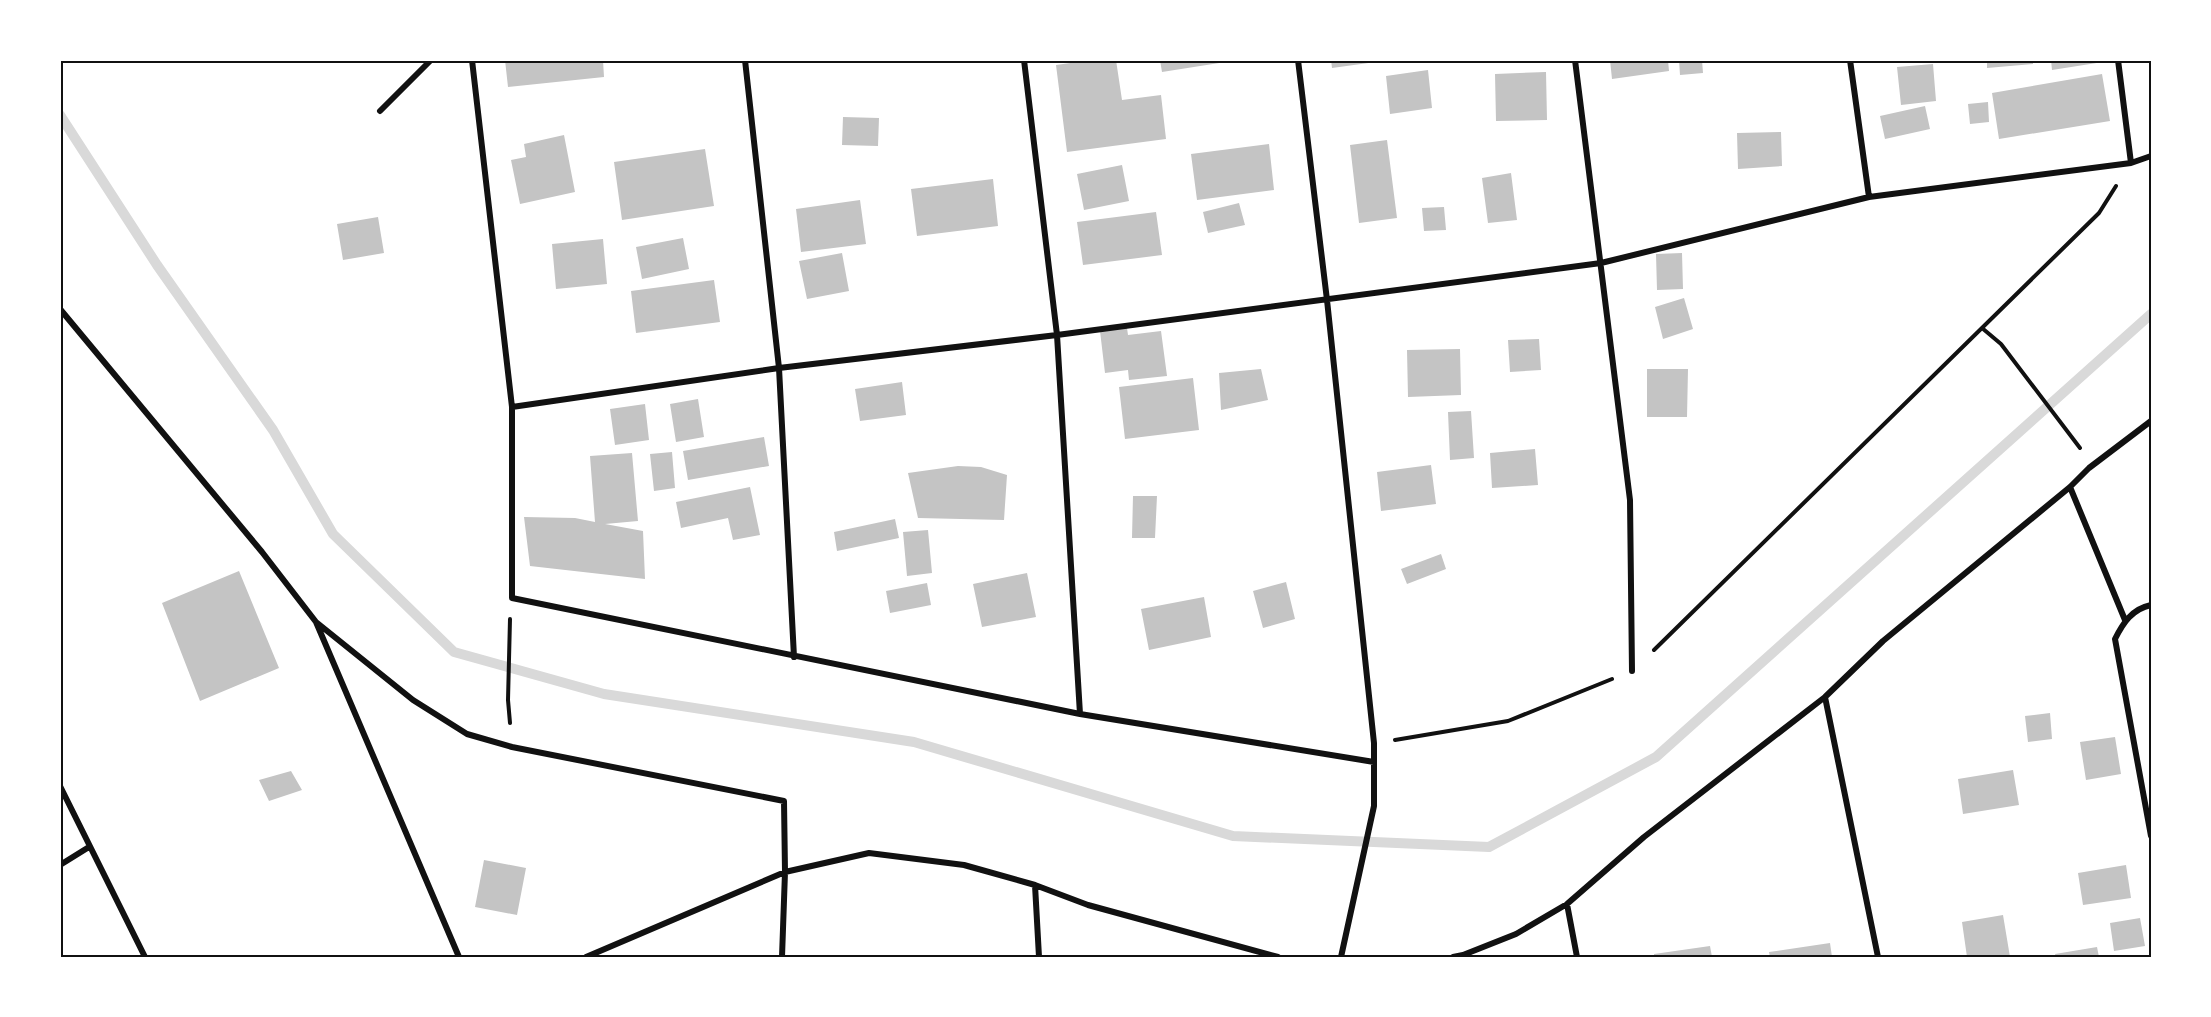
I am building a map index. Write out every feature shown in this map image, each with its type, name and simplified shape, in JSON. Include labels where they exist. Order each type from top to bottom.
[{"type":"street","points":[[380,111],[431,60]]},
{"type":"street","points":[[472,60],[512,407],[512,598],[1080,714],[1374,762]]},
{"type":"street","points":[[745,60],[779,368],[794,657]]},
{"type":"street","points":[[1024,60],[1057,335],[1080,714]]},
{"type":"street","points":[[1298,60],[1327,300],[1374,743],[1374,806],[1341,957]]},
{"type":"street","points":[[1575,60],[1630,500],[1632,671]]},
{"type":"street","points":[[1850,60],[1869,197]]},
{"type":"street","points":[[2118,60],[2131,163]]},
{"type":"street","points":[[512,407],[779,368],[1057,335],[1601,263],[1869,197],[2131,163],[2151,156]]},
{"type":"street","points":[[60,309],[217,497],[316,621],[413,700],[466,735],[534,752],[784,801],[785,872],[782,957]]},
{"type":"street","points":[[1453,957],[1515,934],[1567,904],[1644,837],[1825,697],[1883,641],[2090,468],[2151,421]]},
{"type":"street","points":[[2070,487],[2125,620]]},
{"type":"street","points":[[2151,605],[2143,607],[2125,620],[2115,639],[2151,836]]},
{"type":"street","points":[[316,621],[459,957]]},
{"type":"street","points":[[1825,697],[1878,957]]},
{"type":"street","points":[[60,786],[145,957]]},
{"type":"street","points":[[60,866],[89,847]]},
{"type":"street","points":[[586,957],[785,872],[869,853],[964,865],[1035,885],[1088,905],[1278,957]]},
{"type":"street","points":[[1035,885],[1039,957]]},
{"type":"street","points":[[1567,904],[1577,957]]},
{"type":"path","points":[[1374,743],[1508,721],[1632,671],[2099,213],[2131,163]]},
{"type":"path","points":[[1982,328],[2001,344],[2077,443]]},
{"type":"path","points":[[508,636],[508,700]]},
{"type":"building","points":[[505,60],[603,60],[604,77],[508,87]]},
{"type":"building","points":[[1092,60],[1116,60],[1122,100],[1161,95],[1166,139],[1067,152],[1056,65]]},
{"type":"building","points":[[1160,60],[1232,60],[1232,61],[1162,72]]},
{"type":"building","points":[[1331,60],[1383,60],[1383,61],[1332,68]]},
{"type":"building","points":[[1610,60],[1668,60],[1669,71],[1612,79]]},
{"type":"building","points":[[1679,60],[1702,60],[1703,73],[1680,75]]},
{"type":"building","points":[[1987,60],[2033,60],[2033,64],[1987,68]]},
{"type":"building","points":[[2051,60],[2103,60],[2103,62],[2052,70]]},
{"type":"building","points":[[1933,64],[1936,101],[1901,105],[1897,67]]},
{"type":"building","points":[[1428,70],[1432,108],[1390,114],[1386,76]]},
{"type":"building","points":[[1546,72],[1547,120],[1496,121],[1495,74]]},
{"type":"building","points":[[2102,74],[2110,121],[1999,139],[1992,93]]},
{"type":"building","points":[[1988,102],[1989,122],[1970,124],[1968,104]]},
{"type":"building","points":[[1925,106],[1930,129],[1885,139],[1880,116]]},
{"type":"building","points":[[843,117],[879,118],[878,146],[842,145]]},
{"type":"building","points":[[1781,132],[1782,166],[1738,169],[1737,133]]},
{"type":"building","points":[[564,135],[575,192],[520,204],[511,160],[526,157],[524,144]]},
{"type":"building","points":[[1387,140],[1397,218],[1359,223],[1350,145]]},
{"type":"building","points":[[1269,144],[1274,190],[1197,200],[1191,154]]},
{"type":"building","points":[[705,149],[714,206],[622,220],[614,162]]},
{"type":"building","points":[[1122,165],[1129,201],[1084,210],[1077,174]]},
{"type":"building","points":[[1511,173],[1517,220],[1488,223],[1482,178]]},
{"type":"building","points":[[993,179],[998,226],[917,236],[911,189]]},
{"type":"building","points":[[860,200],[866,244],[801,252],[796,209]]},
{"type":"building","points":[[1239,203],[1245,225],[1208,233],[1203,212]]},
{"type":"building","points":[[1444,207],[1446,230],[1424,231],[1422,208]]},
{"type":"building","points":[[1156,212],[1162,255],[1083,265],[1077,222]]},
{"type":"building","points":[[378,217],[384,253],[343,260],[337,224]]},
{"type":"building","points":[[683,238],[689,269],[642,279],[636,247]]},
{"type":"building","points":[[603,239],[607,284],[556,289],[552,244]]},
{"type":"building","points":[[842,253],[849,291],[807,299],[799,261]]},
{"type":"building","points":[[1682,253],[1683,289],[1657,290],[1656,254]]},
{"type":"building","points":[[714,280],[720,322],[636,333],[631,291]]},
{"type":"building","points":[[1684,298],[1693,329],[1663,339],[1655,307]]},
{"type":"building","points":[[1127,328],[1128,335],[1161,331],[1167,376],[1129,380],[1128,370],[1105,373],[1100,331]]},
{"type":"building","points":[[1539,339],[1541,370],[1510,372],[1508,340]]},
{"type":"building","points":[[1460,349],[1461,395],[1408,397],[1407,350]]},
{"type":"building","points":[[1261,369],[1268,400],[1221,410],[1219,373]]},
{"type":"building","points":[[1647,369],[1688,369],[1687,417],[1647,417]]},
{"type":"building","points":[[1193,378],[1199,430],[1125,439],[1119,387]]},
{"type":"building","points":[[902,382],[906,415],[860,421],[855,389]]},
{"type":"building","points":[[698,399],[704,437],[676,442],[670,404]]},
{"type":"building","points":[[645,404],[649,440],[615,445],[610,409]]},
{"type":"building","points":[[1471,411],[1474,458],[1450,460],[1448,412]]},
{"type":"building","points":[[764,437],[769,466],[688,480],[683,451]]},
{"type":"building","points":[[1535,449],[1538,485],[1492,488],[1490,453]]},
{"type":"building","points":[[672,452],[675,488],[654,491],[650,454]]},
{"type":"building","points":[[632,453],[638,521],[605,524],[643,531],[645,579],[530,566],[524,517],[575,518],[595,522],[590,456]]},
{"type":"building","points":[[1431,465],[1436,504],[1381,511],[1377,472]]},
{"type":"building","points":[[958,466],[981,467],[1007,475],[1004,520],[918,518],[908,473]]},
{"type":"building","points":[[750,487],[760,535],[733,540],[728,518],[681,528],[676,502]]},
{"type":"building","points":[[1133,496],[1157,496],[1155,538],[1132,538]]},
{"type":"building","points":[[895,519],[899,538],[837,551],[834,532]]},
{"type":"building","points":[[928,530],[932,573],[907,576],[903,532]]},
{"type":"building","points":[[1441,554],[1446,569],[1407,584],[1401,569]]},
{"type":"building","points":[[239,571],[279,668],[200,701],[162,603]]},
{"type":"building","points":[[1027,573],[1036,617],[982,627],[973,584]]},
{"type":"building","points":[[1286,582],[1295,619],[1263,628],[1253,591]]},
{"type":"building","points":[[927,583],[931,605],[890,613],[886,591]]},
{"type":"building","points":[[1204,597],[1211,637],[1149,650],[1141,609]]},
{"type":"building","points":[[2050,713],[2052,739],[2028,742],[2025,716]]},
{"type":"building","points":[[2115,737],[2121,774],[2086,780],[2080,742]]},
{"type":"building","points":[[2013,770],[2019,805],[1963,814],[1958,779]]},
{"type":"building","points":[[291,771],[302,790],[269,801],[259,780]]},
{"type":"building","points":[[484,860],[526,868],[517,915],[475,907]]},
{"type":"building","points":[[2126,865],[2131,898],[2083,905],[2078,873]]},
{"type":"building","points":[[2003,915],[2010,957],[1967,957],[1962,922]]},
{"type":"building","points":[[2140,918],[2145,946],[2114,951],[2110,923]]},
{"type":"building","points":[[1830,943],[1832,957],[1770,957],[1769,952]]},
{"type":"building","points":[[1710,946],[1712,957],[1654,957],[1654,954]]},
{"type":"building","points":[[2097,947],[2099,957],[2056,957],[2055,954]]},
{"type":"waterway","points":[[60,115],[157,265],[273,430],[333,534],[454,652],[604,694],[914,742],[1233,836],[1489,847],[1656,757],[2151,314]]}]
